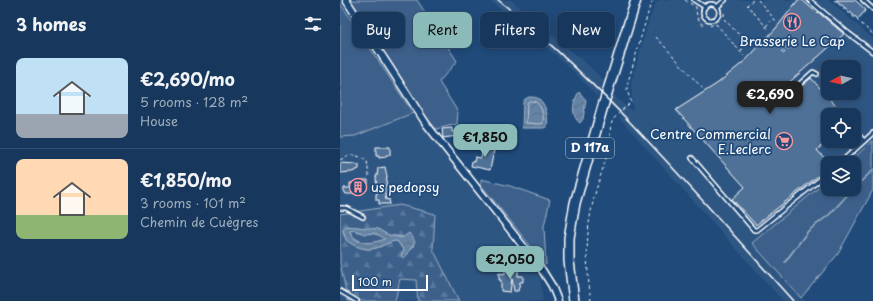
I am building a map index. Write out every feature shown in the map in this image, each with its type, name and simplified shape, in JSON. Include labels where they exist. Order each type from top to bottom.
[{"type":"main road","name":"D 117a","points":[[574,301],[570,275],[569,245],[575,202],[600,113],[636,0]]},
{"type":"street","points":[[346,0],[427,124],[542,270],[552,286],[558,301]]},
{"type":"lane","points":[[694,0],[705,7]]},
{"type":"lane","points":[[717,7],[725,0]]},
{"type":"lane","points":[[810,0],[848,33],[873,52]]},
{"type":"lane","points":[[864,0],[873,9]]},
{"type":"lane","points":[[710,4],[717,7],[719,14],[717,18],[712,20],[705,17],[703,12],[705,7],[710,4]]},
{"type":"lane","points":[[795,88],[813,72],[817,74]]},
{"type":"lane","points":[[848,156],[873,133]]},
{"type":"lane","points":[[861,138],[864,141]]},
{"type":"lane","points":[[692,158],[754,230],[757,230],[821,179]]},
{"type":"lane","points":[[340,208],[346,208],[363,217]]},
{"type":"lane","points":[[340,291],[357,301]]},
{"type":"path","points":[[591,301],[586,252],[589,220],[593,200],[610,145],[610,127],[613,120],[631,102],[627,90],[628,82],[650,6],[654,0]]},
{"type":"path","points":[[685,0],[696,7],[698,19],[704,26]]},
{"type":"path","points":[[753,0],[747,5],[769,30]]},
{"type":"path","points":[[758,0],[776,21]]},
{"type":"path","points":[[834,0],[873,34]]},
{"type":"path","points":[[724,13],[724,19],[748,44],[740,51]]},
{"type":"path","points":[[766,26],[774,18]]},
{"type":"path","points":[[710,26],[714,24],[717,25],[744,56]]},
{"type":"path","points":[[656,37],[703,89]]},
{"type":"path","points":[[781,52],[790,44]]},
{"type":"path","points":[[783,54],[792,46]]},
{"type":"path","points":[[340,160],[346,156],[357,155],[367,161],[369,176]]},
{"type":"shaded area","points":[[489,0],[511,0],[525,12],[504,12]]},
{"type":"shaded area","points":[[659,0],[829,0],[873,39],[873,140],[856,156],[821,156],[821,186],[752,243],[805,301],[783,301],[621,120],[620,115],[609,104],[613,94],[627,108],[633,111],[631,83],[649,20],[656,3]]},
{"type":"shaded area","points":[[549,32],[557,39],[557,48],[568,48],[604,81],[597,97],[578,76],[547,48],[549,48]]},
{"type":"shaded area","points":[[413,113],[540,278],[543,301],[340,301],[340,137],[355,136]]},
{"type":"green space","points":[[348,0],[417,0],[425,12],[413,12],[413,48],[448,48],[457,61],[439,82],[458,112],[457,124],[436,129],[423,113],[380,48],[405,48],[405,12],[356,12]]},
{"type":"green space","points":[[340,3],[352,21],[352,48],[370,48],[413,113],[355,136],[340,137]]},
{"type":"green space","points":[[873,140],[873,190],[838,254],[801,298],[752,243],[821,186],[821,196],[861,196],[861,156],[856,156]]},
{"type":"green space","points":[[481,179],[510,186],[550,200],[544,226],[546,265],[481,185]]},
{"type":"green space","points":[[400,205],[435,214],[433,249],[459,301],[418,301],[416,280],[400,279],[395,301],[348,301],[340,263],[340,214]],"holes":[[[346,226],[377,229],[388,235],[403,237],[414,245],[406,256],[401,256],[404,251],[397,241],[376,248],[366,249],[358,246],[344,236],[343,230]]]},
{"type":"green space","points":[[354,230],[378,235],[386,239],[366,243],[358,240],[351,234],[350,231]]},
{"type":"water","points":[[579,92],[586,100],[583,119],[580,123],[574,112],[575,99]]},
{"type":"water","points":[[529,97],[538,98],[543,104],[547,116],[547,127],[522,128],[523,102]]},
{"type":"water","points":[[346,226],[378,229],[388,235],[402,238],[409,233],[415,242],[403,258],[401,256],[404,250],[397,241],[372,249],[364,249],[353,245],[346,240],[343,230]],"holes":[[[354,230],[365,234],[376,233],[385,239],[376,242],[360,242],[352,236],[350,231]]]},
{"type":"building","points":[[798,0],[802,0],[844,34],[784,87],[791,95],[811,78],[821,89],[821,100],[831,100],[838,108],[821,108],[821,146],[817,150],[822,156],[821,156],[821,174],[756,225],[732,199],[745,187],[676,110],[718,83],[747,59],[777,27]]},
{"type":"building","points":[[836,0],[855,0],[866,10],[858,19]]},
{"type":"building","points":[[452,128],[452,132],[464,130],[465,135],[443,138],[442,129]]},
{"type":"building","points":[[484,144],[495,146],[490,170],[471,166],[475,157],[481,158]]},
{"type":"building","points":[[376,147],[390,147],[390,155],[379,158],[379,156],[376,156]]},
{"type":"building","points":[[340,163],[356,164],[359,165],[359,169],[352,172],[340,173]]},
{"type":"building","points":[[385,167],[387,176],[385,194],[386,200],[389,199],[390,204],[379,204],[379,200],[376,200],[376,176],[378,168]]},
{"type":"building","name":"us pedopsy","points":[[362,180],[368,180],[367,189],[365,189],[365,191],[356,191],[356,193],[352,194],[346,194],[344,192],[344,188],[350,188],[350,183],[359,182]]},
{"type":"building","points":[[505,268],[518,270],[518,276],[523,276],[523,282],[520,282],[518,291],[514,291],[512,278],[510,292],[501,291],[501,280],[499,280],[499,273],[505,274]]},
{"type":"waterway","points":[[861,181],[873,170]]},
{"type":"waterway","points":[[785,262],[808,231],[830,214],[847,196]]},
{"type":"railway","points":[[498,0],[562,55],[623,115],[688,184],[793,301]]},
{"type":"place","name":"Brasserie Le Cap","points":[[792,22]]},
{"type":"place","name":"Centre Commercial E.Leclerc","points":[[784,141]]},
{"type":"place","name":"us pedopsy","points":[[358,187]]}]
